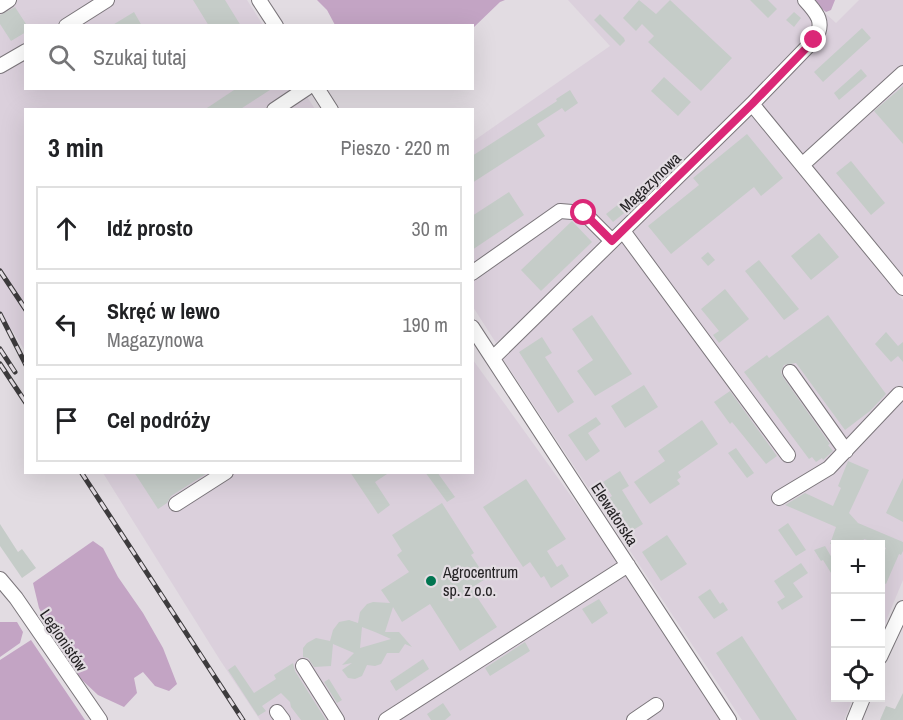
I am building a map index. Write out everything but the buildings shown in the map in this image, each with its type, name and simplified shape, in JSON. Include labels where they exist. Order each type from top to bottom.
[{"type":"street","points":[[0,6],[9,0]]},
{"type":"street","points":[[69,24],[107,0]]},
{"type":"street","points":[[259,0],[275,24]]},
{"type":"street","name":"Magazynowa","points":[[493,358],[752,104],[817,35],[821,21],[805,0]]},
{"type":"street","points":[[0,66],[24,52]]},
{"type":"street","points":[[802,165],[903,73]]},
{"type":"street","points":[[277,108],[304,90]]},
{"type":"street","points":[[318,90],[330,108]]},
{"type":"street","points":[[752,104],[903,288]]},
{"type":"street","points":[[474,272],[560,210],[584,213],[612,241]]},
{"type":"street","points":[[623,231],[788,455]]},
{"type":"street","name":"Elewatorska","points":[[474,330],[729,720]]},
{"type":"street","points":[[790,372],[846,451]]},
{"type":"street","points":[[779,498],[829,468],[902,394]]},
{"type":"street","points":[[176,504],[223,474]]},
{"type":"street","points":[[386,720],[628,565]]},
{"type":"street","name":"Legionistów","points":[[0,579],[16,598],[100,720]]},
{"type":"street","points":[[884,648],[903,608]]},
{"type":"street","points":[[303,666],[337,720]]},
{"type":"street","points":[[854,720],[861,702]]},
{"type":"street","points":[[634,720],[656,705]]},
{"type":"shaded area","points":[[0,0],[247,0],[262,24],[24,24],[24,90],[303,90],[314,108],[24,108],[24,349],[0,311]]},
{"type":"shaded area","points":[[317,0],[505,0],[474,27],[474,24],[334,24],[327,10]]},
{"type":"shaded area","points":[[568,0],[811,0],[836,23],[859,0],[903,0],[903,281],[756,104],[496,343],[474,309],[474,141],[610,46]]},
{"type":"shaded area","points":[[811,0],[835,0],[831,10],[826,12]]},
{"type":"shaded area","points":[[750,113],[903,300],[903,580],[885,623],[885,540],[831,540],[831,702],[851,702],[844,720],[742,720],[503,359]]},
{"type":"shaded area","points":[[474,361],[620,564],[721,720],[260,720],[104,474],[474,474]]},
{"type":"shaded area","points":[[93,541],[103,548],[118,577],[143,613],[163,648],[177,684],[169,691],[155,686],[143,672],[134,678],[137,693],[124,707],[98,695],[82,680],[60,649],[39,608],[33,583]]},
{"type":"shaded area","points":[[0,622],[17,622],[23,632],[20,643],[0,657]]},
{"type":"shaded area","points":[[31,640],[85,720],[0,720],[0,660]]},
{"type":"railway","points":[[0,271],[24,307]]},
{"type":"railway","points":[[0,314],[24,361]]},
{"type":"railway","points":[[0,349],[15,372]]},
{"type":"railway","points":[[0,364],[24,400]]},
{"type":"railway","points":[[82,474],[243,720]]},
{"type":"place","name":"Agrocentrum sp. z o.o.","points":[[431,581]]},
{"type":"route","points":[[584,213],[612,241],[814,40]]}]
